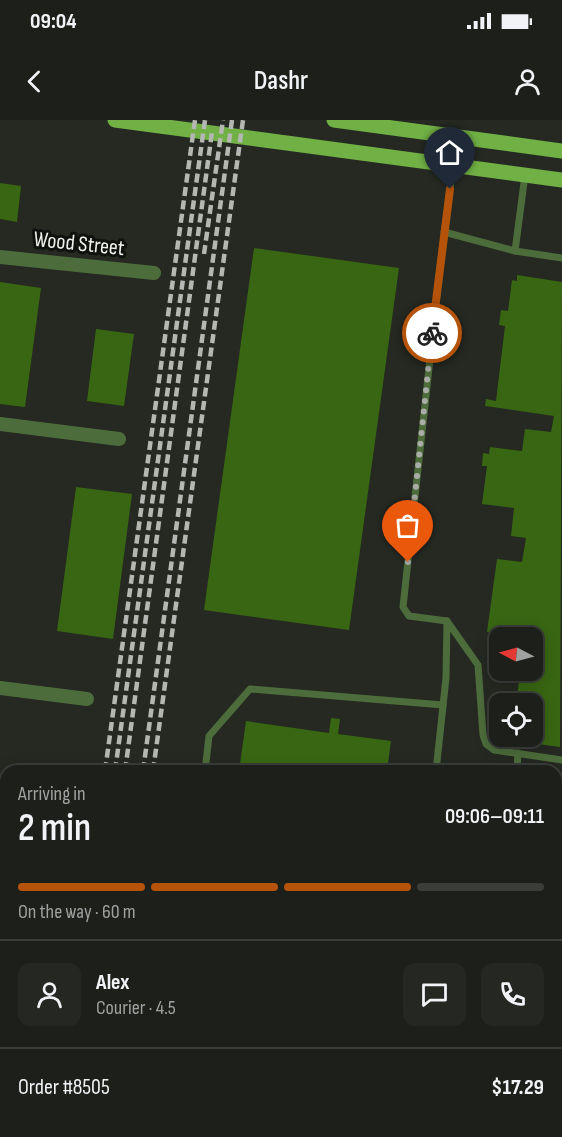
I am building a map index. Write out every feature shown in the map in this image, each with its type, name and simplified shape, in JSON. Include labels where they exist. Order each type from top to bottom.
[{"type":"main road","points":[[115,120],[562,180]]},
{"type":"main road","points":[[334,120],[562,151]]},
{"type":"street","name":"Wood Street","points":[[0,257],[154,273]]},
{"type":"street","points":[[0,424],[119,439]]},
{"type":"street","points":[[0,688],[87,699]]},
{"type":"lane","points":[[453,165],[404,607],[409,616],[447,621],[478,665],[483,735],[486,744],[494,750],[562,760]]},
{"type":"lane","points":[[514,252],[525,175]]},
{"type":"lane","points":[[444,232],[514,252],[562,258]]},
{"type":"lane","points":[[437,765],[443,705],[447,621]]},
{"type":"lane","points":[[206,765],[209,736],[250,689],[443,705]]},
{"type":"lane","points":[[517,765],[518,753]]},
{"type":"building","points":[[0,183],[21,186],[17,222],[0,219]]},
{"type":"building","points":[[254,248],[399,268],[349,630],[204,610]]},
{"type":"building","points":[[517,275],[562,282],[560,747],[543,745],[543,693],[517,693],[519,681],[543,681],[543,627],[489,627],[489,632],[487,632],[497,559],[522,562],[526,538],[511,536],[514,508],[482,504],[487,466],[482,466],[483,453],[489,454],[490,447],[522,451],[525,429],[551,432],[554,416],[485,406],[486,399],[496,401],[505,326],[499,325],[501,310],[508,311],[512,280],[517,281]]},
{"type":"building","points":[[0,282],[41,288],[25,407],[0,404]]},
{"type":"building","points":[[96,329],[134,334],[124,406],[87,401]]},
{"type":"building","points":[[76,487],[132,494],[113,639],[57,631]]},
{"type":"building","points":[[331,718],[340,719],[338,734],[391,741],[388,765],[240,765],[246,721],[329,733]]},
{"type":"railway","points":[[106,765],[195,120]]},
{"type":"railway","points":[[116,765],[205,120]]},
{"type":"railway","points":[[204,254],[223,120]]},
{"type":"railway","points":[[144,765],[232,120]]},
{"type":"railway","points":[[154,765],[243,120]]},
{"type":"railway","points":[[126,765],[212,132]]},
{"type":"way so far","points":[[408,562],[432,333]]},
{"type":"route","points":[[432,333],[450,189]]}]
